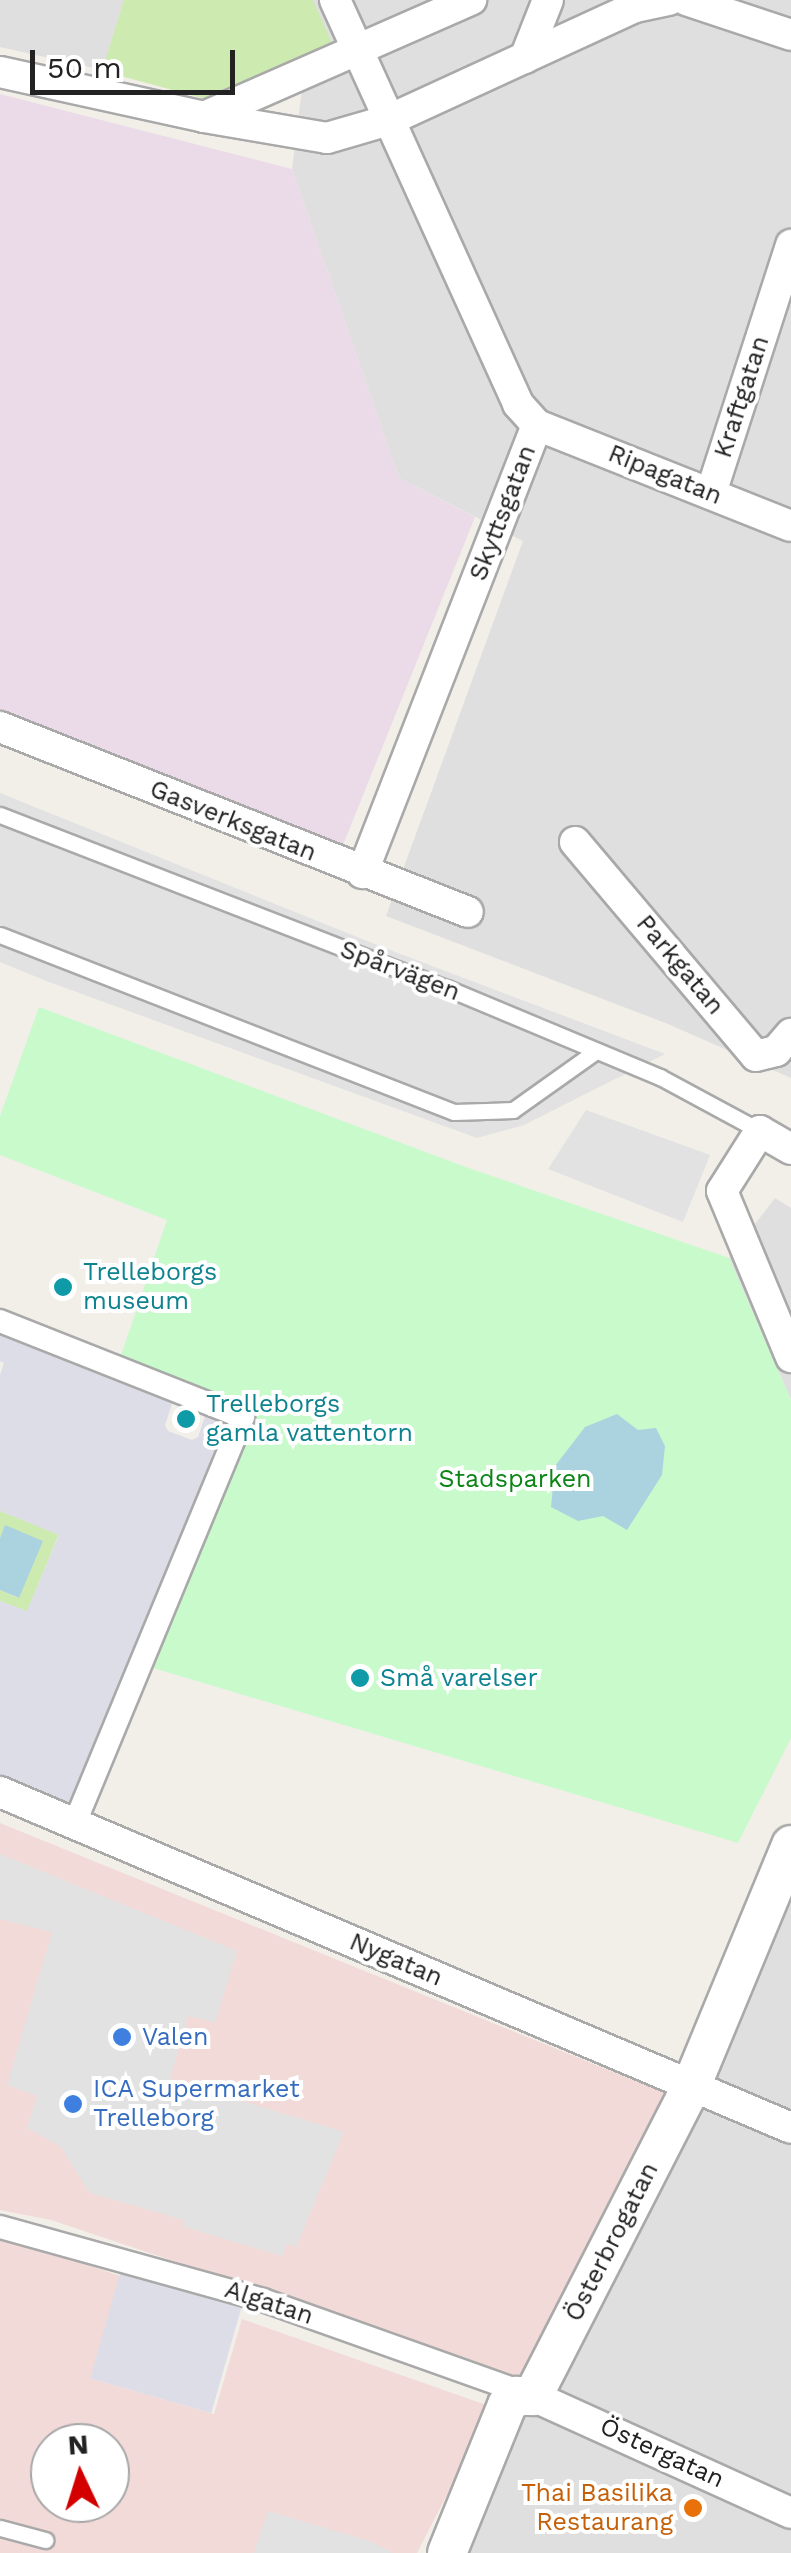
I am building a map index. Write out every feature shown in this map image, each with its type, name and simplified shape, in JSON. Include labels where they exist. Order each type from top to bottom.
[{"type":"street","name":"Skyttsgatan","points":[[335,0],[518,404],[538,425],[362,873]]},
{"type":"street","points":[[204,118],[472,0]]},
{"type":"street","points":[[524,58],[548,0]]},
{"type":"street","points":[[0,72],[204,118],[327,138],[389,120],[635,7],[669,0]]},
{"type":"street","points":[[686,0],[791,35]]},
{"type":"street","name":"Kraftgatan","points":[[711,492],[791,244]]},
{"type":"street","name":"Ripagatan","points":[[538,425],[791,526]]},
{"type":"street","name":"Gasverksgatan","points":[[0,727],[468,912]]},
{"type":"street","name":"Parkgatan","points":[[576,842],[756,1056],[776,1051],[791,1034]]},
{"type":"street","points":[[760,1130],[722,1191],[791,1358]]},
{"type":"street","name":"Spårvägen","points":[[760,1130],[791,1149]]},
{"type":"street","points":[[0,1320],[243,1417],[75,1822]]},
{"type":"street","name":"Nygatan","points":[[0,1792],[791,2128]]},
{"type":"street","name":"Österbrogatan","points":[[533,2396],[691,2087],[791,1845]]},
{"type":"street","name":"Algatan","points":[[0,2227],[263,2300],[533,2396]]},
{"type":"street","points":[[446,2553],[507,2405],[516,2396],[533,2396]]},
{"type":"street","name":"Östergatan","points":[[533,2396],[791,2514]]},
{"type":"lane","name":"Spårvägen","points":[[0,814],[660,1077],[760,1130]]},
{"type":"lane","points":[[0,935],[454,1112],[513,1110],[596,1051]]},
{"type":"lane","points":[[0,2528],[44,2540]]},
{"type":"shaded area","points":[[0,0],[164,0],[125,75],[0,47]]},
{"type":"shaded area","points":[[301,0],[791,0],[791,1078],[668,1024],[386,916],[523,541],[399,478],[292,169],[311,17]]},
{"type":"shaded area","points":[[0,94],[292,169],[399,478],[475,517],[343,845],[0,710]]},
{"type":"shaded area","points":[[0,793],[382,947],[665,1054],[524,1125],[477,1138],[49,982],[0,962]]},
{"type":"shaded area","points":[[586,1110],[710,1155],[683,1222],[548,1169]]},
{"type":"shaded area","points":[[775,1198],[791,1208],[791,1400],[729,1258]]},
{"type":"shaded area","points":[[0,1321],[243,1417],[75,1822],[0,1792],[0,1601],[27,1611],[59,1535],[0,1511],[0,1375],[4,1363],[0,1361]],"holes":[[[173,1401],[206,1413],[198,1437],[192,1440],[168,1431],[165,1425]]]},
{"type":"shaded area","points":[[0,1823],[670,2095],[527,2379],[51,2220],[0,2210]]},
{"type":"shaded area","name":"Valen","points":[[0,1854],[237,1951],[215,2022],[188,2016],[170,2079],[344,2132],[296,2247],[287,2244],[282,2256],[184,2227],[184,2220],[90,2193],[60,2146],[27,2128],[37,2096],[7,2085],[52,1932],[0,1919]]},
{"type":"shaded area","points":[[791,1889],[791,2553],[463,2553],[516,2418]]},
{"type":"shaded area","points":[[0,2240],[120,2276],[93,2379],[214,2414],[242,2319],[492,2407],[417,2553],[0,2553]]},
{"type":"shaded area","points":[[124,2260],[245,2295],[211,2413],[90,2378]]},
{"type":"shaded area","points":[[268,2511],[373,2542],[392,2553],[254,2553]]},
{"type":"green space","points":[[124,0],[313,0],[332,43],[206,99],[102,71]]},
{"type":"green space","name":"Stadsparken","points":[[39,1007],[463,1166],[729,1258],[791,1400],[791,1738],[738,1843],[140,1664],[243,1417],[116,1370],[167,1220],[0,1155],[0,1116]]},
{"type":"green space","points":[[0,1511],[59,1534],[27,1612],[0,1601],[0,1590],[18,1598],[5,1526],[0,1538]]},
{"type":"water","points":[[617,1414],[638,1430],[656,1428],[665,1446],[662,1475],[627,1530],[603,1516],[578,1521],[551,1507],[555,1466],[585,1427]]},
{"type":"water","points":[[5,1525],[43,1541],[19,1598],[0,1590],[0,1538]]},
{"type":"place","name":"Trelleborgs museum","points":[[63,1287]]},
{"type":"place","name":"Trelleborgs gamla vattentorn","points":[[186,1419]]},
{"type":"place","name":"Små varelser","points":[[360,1678]]},
{"type":"place","name":"Valen","points":[[122,2037]]},
{"type":"place","name":"ICA Supermarket Trelleborg","points":[[73,2104]]},
{"type":"place","name":"Thai Basilika Restaurang","points":[[693,2508]]}]
